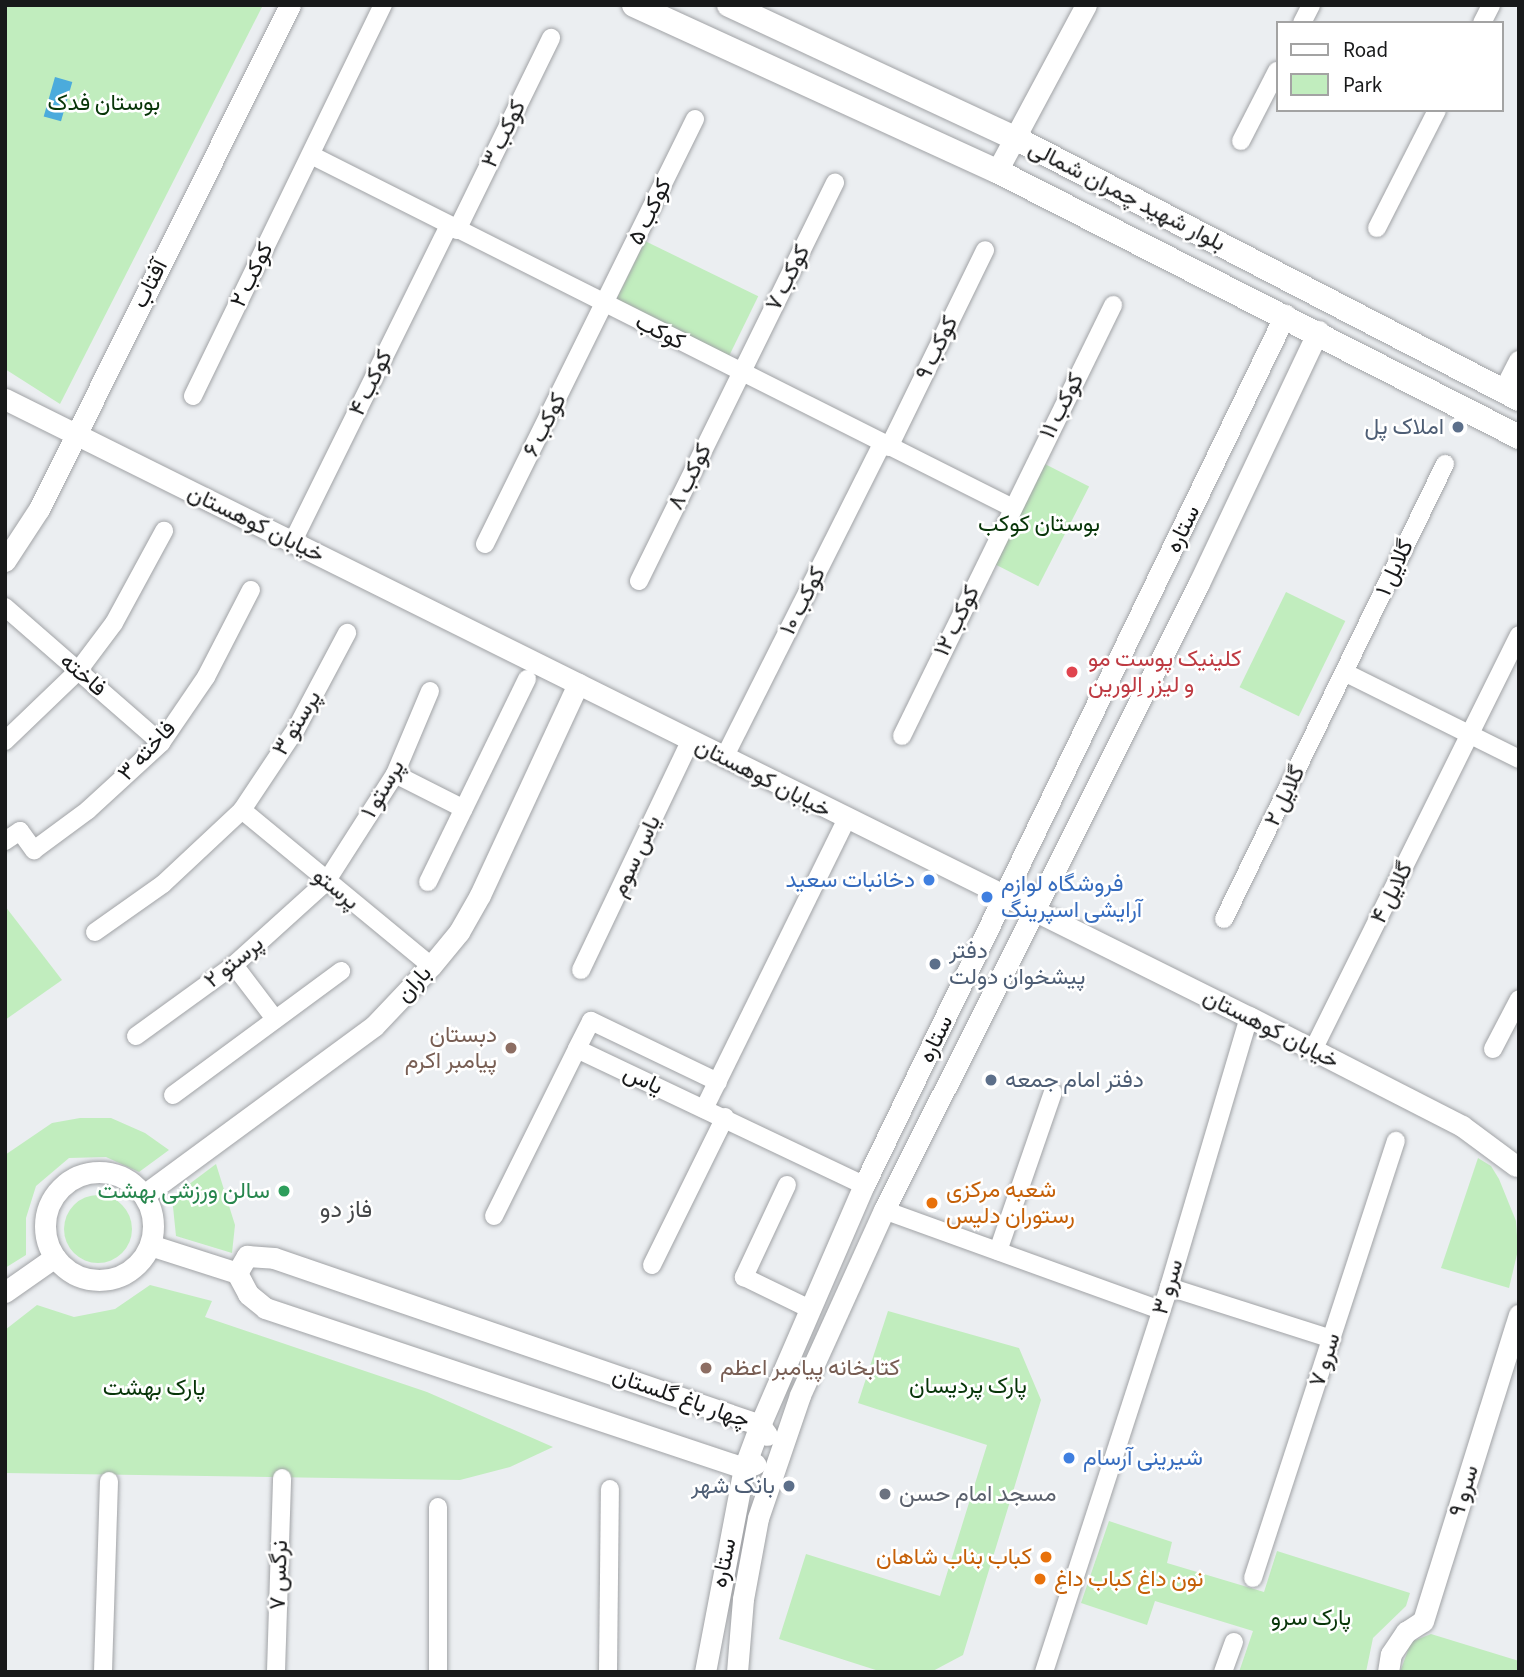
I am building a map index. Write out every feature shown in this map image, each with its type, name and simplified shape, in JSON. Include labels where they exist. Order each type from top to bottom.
[{"type":"main road","name":"بلوار شهید چمران شمالی","points":[[634,5],[997,171],[1318,331]]},
{"type":"main road","name":"بلوار شهید چمران شمالی","points":[[729,5],[1017,139],[1511,395]]},
{"type":"main road","points":[[1318,331],[1519,437]]},
{"type":"street","name":"آفتاب","points":[[5,561],[39,509],[73,434],[290,5]]},
{"type":"street","name":"کوکب ۲","points":[[193,396],[383,5]]},
{"type":"street","points":[[997,171],[1017,139],[1086,5]]},
{"type":"street","points":[[1303,21],[1311,5]]},
{"type":"street","points":[[1483,21],[1491,5]]},
{"type":"street","name":"کوکب ۳","points":[[453,228],[551,38]]},
{"type":"street","points":[[1241,141],[1276,73]]},
{"type":"street","points":[[1377,228],[1436,112]]},
{"type":"street","name":"کوکب ۵","points":[[605,305],[695,119]]},
{"type":"street","name":"کوکب","points":[[311,155],[1011,507]]},
{"type":"street","name":"کوکب ۷","points":[[740,373],[835,183]]},
{"type":"street","name":"کوکب ۴","points":[[293,541],[453,228]]},
{"type":"street","name":"کوکب ۹","points":[[885,445],[985,250]]},
{"type":"street","name":"کوکب ۱۱","points":[[1011,507],[1112,304]]},
{"type":"street","name":"کوکب ۶","points":[[485,544],[605,305]]},
{"type":"street","name":"ستاره","points":[[705,1672],[744,1468],[760,1425],[864,1185],[1006,899],[1285,315]]},
{"type":"street","name":"ستاره","points":[[737,1672],[743,1599],[758,1518],[800,1395],[884,1210],[1199,583],[1318,331]]},
{"type":"street","points":[[1511,395],[1519,361]]},
{"type":"street","name":"کوکب ۸","points":[[639,581],[740,373]]},
{"type":"street","name":"خیابان کوهستان","points":[[5,399],[1032,912],[1249,1017],[1462,1126],[1518,1168]]},
{"type":"street","name":"کوکب ۱۰","points":[[724,758],[885,445]]},
{"type":"street","name":"گلایل ۱","points":[[1346,673],[1445,464]]},
{"type":"street","name":"کوکب ۱۲","points":[[902,736],[1011,507]]},
{"type":"street","points":[[5,741],[78,671],[114,623],[164,531]]},
{"type":"street","name":"فاخته ۳","points":[[5,841],[20,831],[34,850],[88,810],[161,743],[206,677],[251,590]]},
{"type":"street","name":"فاخته","points":[[5,607],[161,743]]},
{"type":"street","name":"پرستو ۳","points":[[95,932],[163,884],[242,810],[296,729],[347,633]]},
{"type":"street","name":"گلایل ۴","points":[[1313,1050],[1519,635]]},
{"type":"street","points":[[1346,673],[1519,759]]},
{"type":"street","name":"گلایل ۲","points":[[1224,919],[1346,673]]},
{"type":"street","points":[[428,882],[527,679]]},
{"type":"street","name":"باران","points":[[144,1195],[373,1026],[431,966],[459,932],[480,895],[578,684]]},
{"type":"street","name":"پرستو ۱","points":[[326,882],[395,774],[430,691]]},
{"type":"street","name":"یاس سوم","points":[[581,970],[690,741]]},
{"type":"street","points":[[395,774],[464,808]]},
{"type":"street","name":"پرستو","points":[[242,810],[431,966]]},
{"type":"street","points":[[704,1109],[847,819]]},
{"type":"street","name":"پرستو ۲","points":[[136,1036],[234,965],[326,882]]},
{"type":"street","points":[[234,965],[275,1020]]},
{"type":"street","points":[[173,1095],[341,971]]},
{"type":"street","points":[[1493,1049],[1519,999]]},
{"type":"street","name":"سرو ۳","points":[[1044,1672],[1169,1287],[1249,1017]]},
{"type":"street","name":"یاس","points":[[718,1082],[591,1021],[577,1049],[864,1185]]},
{"type":"street","points":[[494,1216],[577,1049]]},
{"type":"street","points":[[998,1251],[1053,1092]]},
{"type":"street","points":[[652,1265],[724,1117]]},
{"type":"street","name":"سرو ۷","points":[[1253,1578],[1396,1141]]},
{"type":"street","points":[[108,1172],[126,1179],[144,1195],[152,1213],[150,1245],[134,1268],[116,1278],[92,1280],[71,1273],[55,1257],[45,1226],[48,1208],[71,1180],[108,1172]]},
{"type":"street","points":[[787,1185],[744,1277],[810,1309]]},
{"type":"street","points":[[884,1210],[1161,1310]]},
{"type":"street","points":[[150,1245],[242,1264]]},
{"type":"street","points":[[5,1292],[55,1257]]},
{"type":"street","name":"چهار باغ گلستان","points":[[274,1258],[760,1425],[780,1454],[744,1468],[265,1308],[248,1294],[242,1264],[274,1258]]},
{"type":"street","points":[[1169,1287],[1332,1339]]},
{"type":"street","name":"سرو ۹","points":[[1389,1663],[1406,1632],[1423,1621],[1519,1315]]},
{"type":"street","name":"نرگس ۷","points":[[276,1672],[282,1478]]},
{"type":"street","points":[[103,1672],[109,1481]]},
{"type":"street","points":[[608,1672],[610,1489]]},
{"type":"street","points":[[438,1507],[438,1672]]},
{"type":"street","points":[[1223,1672],[1234,1642]]},
{"type":"green space","name":"بوستان فدک","points":[[5,5],[263,5],[60,404],[5,369]]},
{"type":"green space","points":[[645,241],[758,296],[728,357],[615,302]]},
{"type":"green space","name":"بوستان کوکب","points":[[1041,462],[1089,487],[1038,586],[990,562]]},
{"type":"green space","points":[[1286,592],[1345,621],[1299,716],[1240,687]]},
{"type":"green space","points":[[5,906],[62,980],[5,1020]]},
{"type":"green space","points":[[80,1118],[111,1118],[145,1133],[169,1150],[139,1172],[106,1157],[69,1158],[36,1186],[26,1218],[26,1255],[5,1268],[5,1155],[52,1123]]},
{"type":"green space","points":[[1478,1158],[1491,1166],[1499,1179],[1516,1221],[1518,1250],[1509,1288],[1441,1268]]},
{"type":"green space","points":[[216,1164],[235,1225],[232,1253],[176,1236],[172,1197]]},
{"type":"green space","points":[[91,1195],[105,1195],[117,1200],[127,1210],[132,1229],[127,1248],[117,1258],[105,1263],[91,1263],[79,1258],[69,1248],[64,1236],[64,1222],[69,1210],[79,1200]]},
{"type":"green space","name":"پارک بهشت","points":[[150,1285],[212,1301],[205,1317],[427,1392],[553,1447],[510,1467],[460,1480],[5,1473],[5,1330],[37,1305],[74,1317],[115,1309]]},
{"type":"green space","name":"پارک پردیسان","points":[[888,1311],[1019,1348],[1041,1400],[963,1655],[931,1672],[882,1672],[779,1639],[806,1554],[940,1596],[987,1445],[858,1403]]},
{"type":"green space","name":"پارک سرو","points":[[1109,1521],[1172,1542],[1167,1563],[1264,1592],[1277,1551],[1410,1593],[1406,1606],[1373,1638],[1366,1672],[1239,1672],[1253,1631],[1155,1601],[1147,1625],[1081,1603]]},
{"type":"green space","points":[[1431,1634],[1519,1661],[1519,1672],[1400,1672],[1411,1642]]},
{"type":"water","points":[[55,77],[72,82],[61,121],[44,116]]},
{"type":"place","name":"املاک پل","points":[[1458,427]]},
{"type":"place","name":"کلینیک پوست مو و لیزر اِلورین","points":[[1072,672]]},
{"type":"place","name":"دخانبات سعید","points":[[929,880]]},
{"type":"place","name":"فروشگاه لوازم آرایشی اسپرینگ","points":[[987,897]]},
{"type":"place","name":"دفتر پیشخوان دولت","points":[[935,964]]},
{"type":"place","name":"دبستان پیامبر اکرم","points":[[511,1048]]},
{"type":"place","name":"دفتر امام جمعه","points":[[991,1080]]},
{"type":"place","name":"سالن ورزشی بهشت","points":[[284,1191]]},
{"type":"place","name":"شعبه مرکزی رستوران دلیس","points":[[932,1203]]},
{"type":"place","name":"کتابخانه پیامبر اعظم","points":[[706,1368]]},
{"type":"place","name":"شیرینی آرسام","points":[[1069,1458]]},
{"type":"place","name":"بانک شهر","points":[[789,1486]]},
{"type":"place","name":"مسجد امام حسن","points":[[885,1494]]},
{"type":"place","name":"کباب بناب شاهان","points":[[1046,1557]]},
{"type":"place","name":"نون داغ کباب داغ","points":[[1040,1579]]},
{"type":"district","name":"فاز دو","points":[[346,1210]]}]
